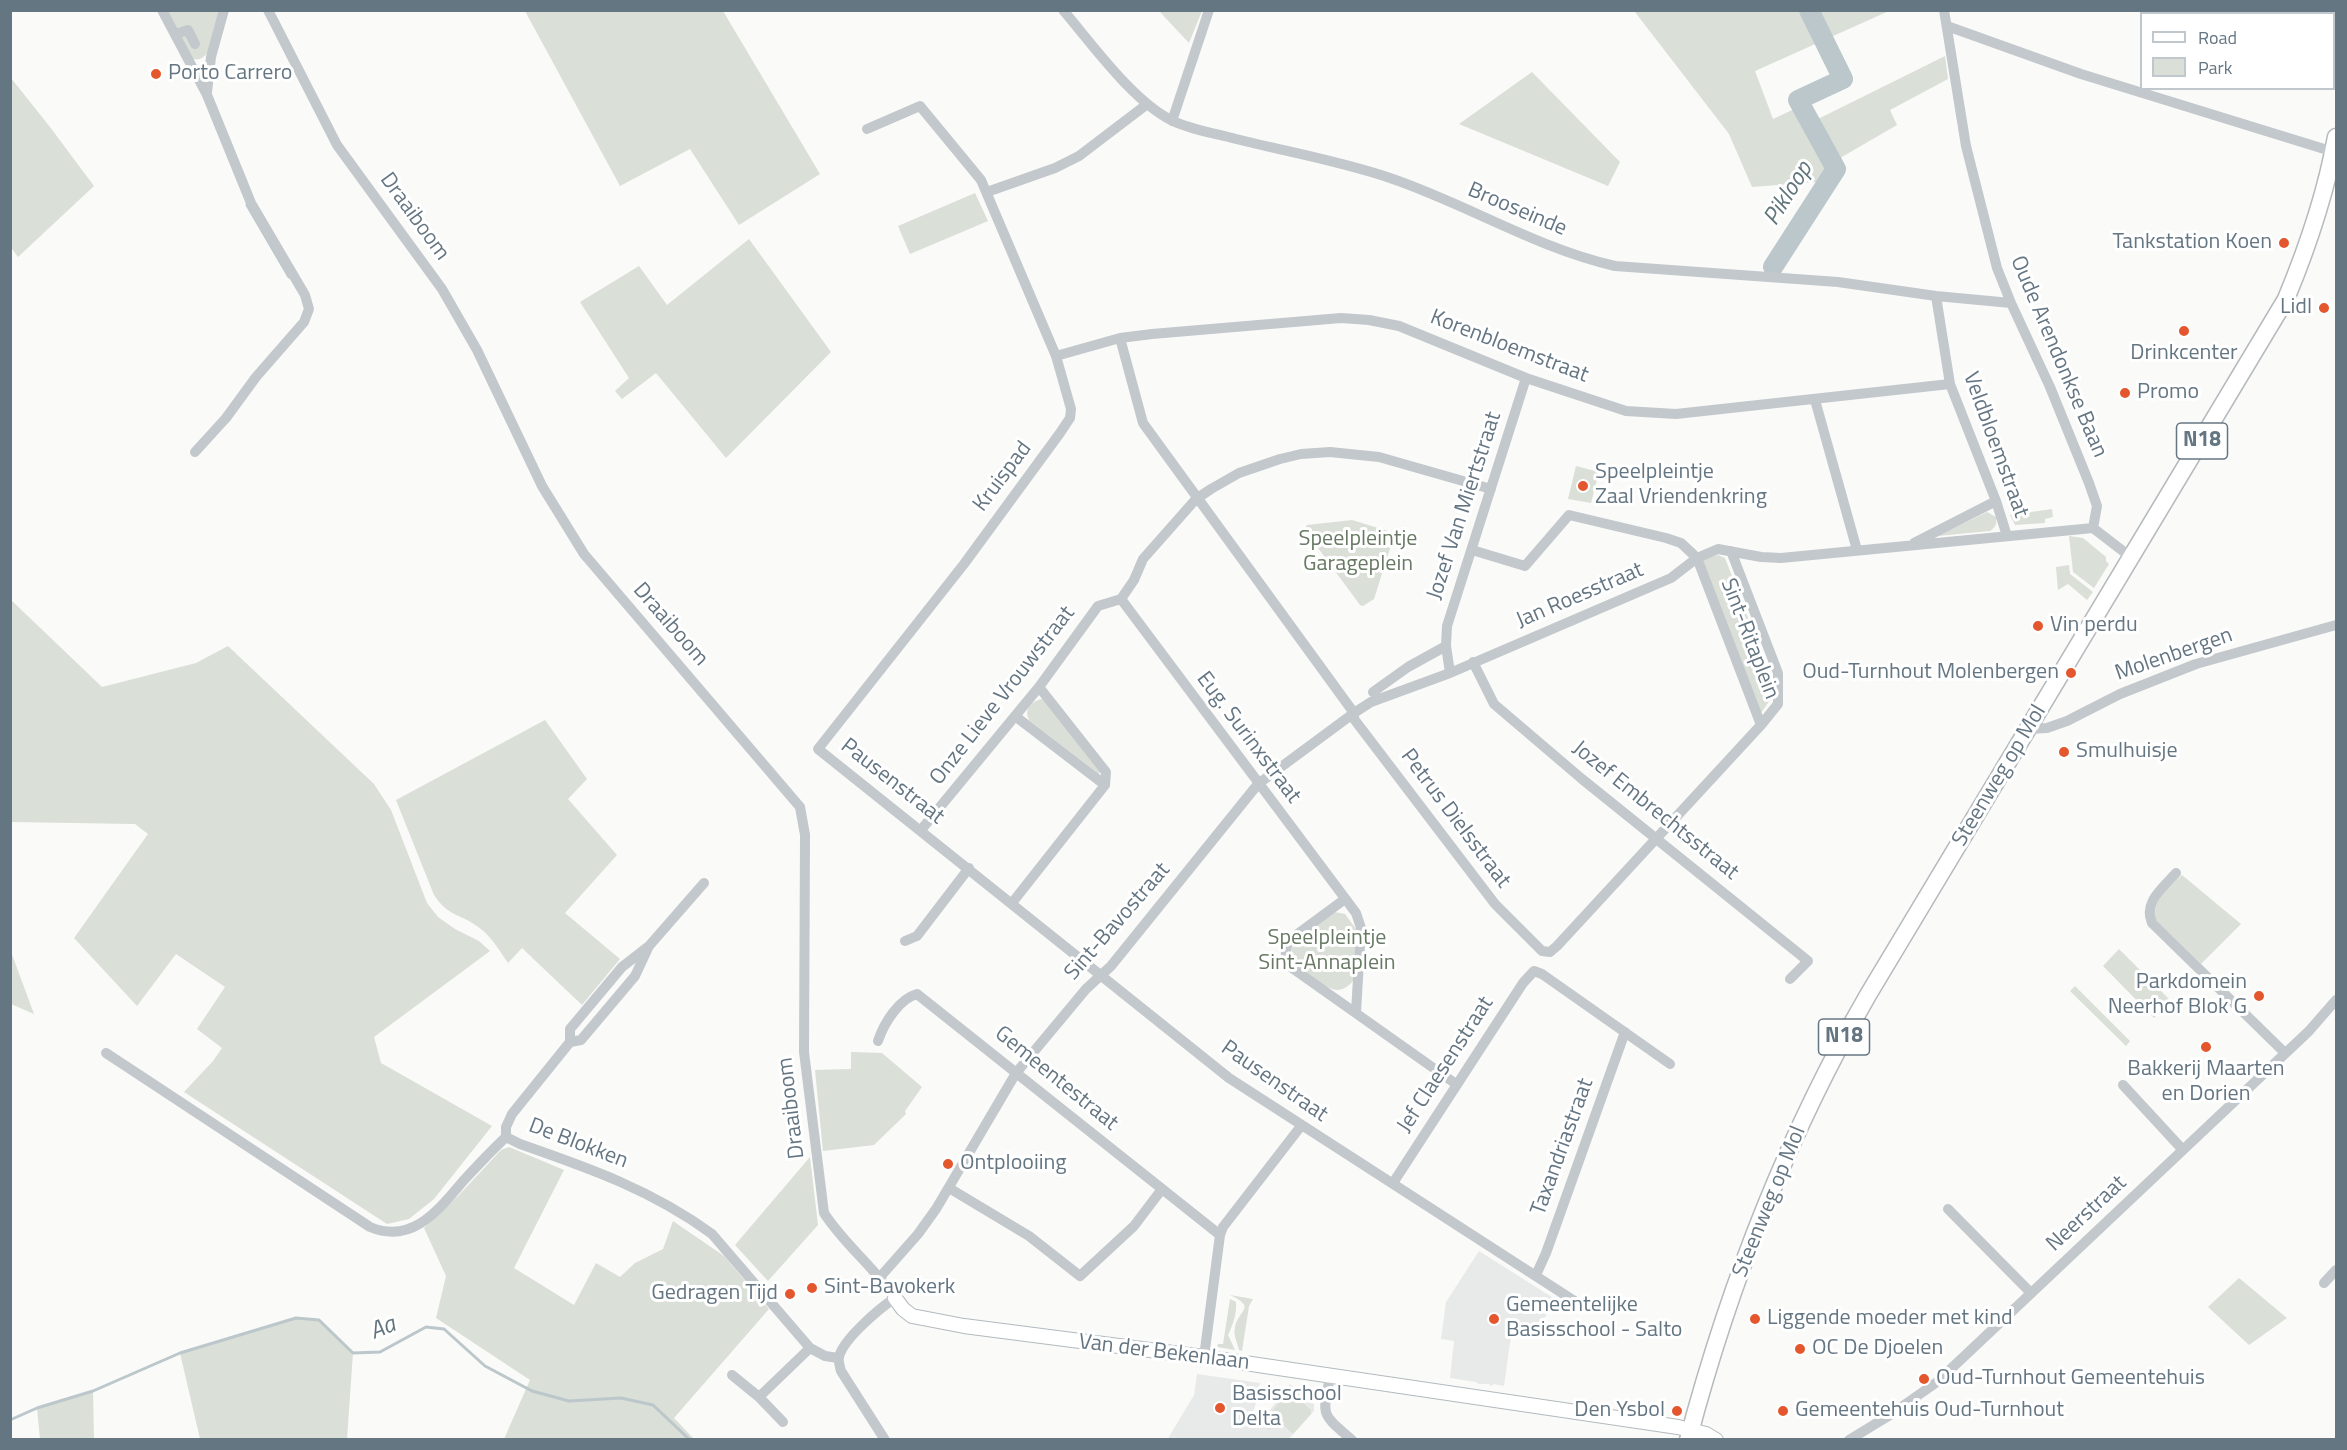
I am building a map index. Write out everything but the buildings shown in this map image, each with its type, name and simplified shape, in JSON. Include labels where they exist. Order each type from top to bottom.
[{"type":"main road","name":"Steenweg op Mol","points":[[1690,1434],[1748,1253],[1796,1132],[1820,1081],[1868,995],[2286,299],[2310,238],[2335,144]]},
{"type":"street","points":[[162,10],[207,95],[251,203],[305,295],[309,309],[304,322],[195,453]]},
{"type":"street","points":[[207,95],[211,57],[224,10]]},
{"type":"street","name":"Draaiboom","points":[[268,10],[337,144],[442,289],[477,350],[542,486],[584,554],[800,807],[805,835],[804,1052],[824,1213],[832,1226],[881,1276],[895,1298]]},
{"type":"street","name":"Brooseinde","points":[[1063,10],[1146,105],[1172,121],[1324,159],[1391,179],[1560,250],[1615,266],[1838,282],[1936,296],[2011,303]]},
{"type":"street","points":[[1172,121],[1209,10]]},
{"type":"street","name":"Oude Arendonkse Baan","points":[[1944,10],[1966,146],[1997,268],[2050,387],[2089,483],[2097,506],[2092,528]]},
{"type":"street","points":[[1947,26],[2081,74],[2335,144]]},
{"type":"street","points":[[176,34],[188,30],[195,44]]},
{"type":"street","points":[[987,192],[1055,168],[1078,156],[1146,105]]},
{"type":"street","name":"Kruispad","points":[[818,749],[964,564],[1070,418],[1071,409],[1056,356],[987,192],[974,170],[920,106],[867,129]]},
{"type":"street","name":"Veldbloemstraat","points":[[1936,296],[1950,384],[1996,501],[2007,536]]},
{"type":"street","name":"Korenbloemstraat","points":[[1056,356],[1120,338],[1251,324],[1341,318],[1369,320],[1399,326],[1526,378],[1626,411],[1652,414],[1676,414],[1950,384]]},
{"type":"street","name":"Petrus Dielsstraat","points":[[1120,338],[1143,423],[1196,499],[1354,713],[1354,718],[1495,904],[1542,951],[1550,952],[1657,838]]},
{"type":"street","name":"Jozef Van Miertstraat","points":[[1449,673],[1446,646],[1447,626],[1526,378]]},
{"type":"street","points":[[1815,400],[1857,550]]},
{"type":"street","points":[[1120,599],[1134,580],[1143,559],[1196,499],[1239,473],[1262,465],[1301,454],[1330,452],[1378,457],[1491,489]]},
{"type":"street","points":[[1912,545],[1996,501]]},
{"type":"street","points":[[1472,550],[1525,566],[1569,515],[1681,543],[1697,558],[1718,549],[1761,557],[1781,558],[2092,528],[2132,558]]},
{"type":"street","name":"Sint-Ritaplein","points":[[1731,551],[1778,673],[1778,704],[1761,725]]},
{"type":"street","name":"Jan Roesstraat","points":[[1449,673],[1671,578],[1697,558]]},
{"type":"street","name":"Sint-Ritaplein","points":[[1697,558],[1761,725]]},
{"type":"street","name":"Onze Lieve Vrouwstraat","points":[[921,830],[1039,687],[1098,606],[1120,599]]},
{"type":"street","name":"Eug. Surinxstraat","points":[[1120,599],[1356,913],[1361,928],[1356,1012]]},
{"type":"street","name":"Molenbergen","points":[[2029,729],[2047,728],[2067,721],[2120,694],[2196,664],[2337,625]]},
{"type":"street","points":[[1373,692],[1408,667],[1446,646]]},
{"type":"street","name":"Jozef Embrechtsstraat","points":[[1473,662],[1494,704],[1582,779],[1808,961],[1790,978]]},
{"type":"street","name":"Sint-Bavostraat","points":[[881,1276],[918,1234],[949,1188],[1016,1073],[1099,975],[1111,966],[1258,784],[1371,702],[1449,673]]},
{"type":"street","points":[[1012,903],[1105,785],[1106,772],[1039,687]]},
{"type":"street","points":[[1015,716],[1105,785]]},
{"type":"street","points":[[1657,838],[1761,725]]},
{"type":"street","name":"Pausenstraat","points":[[818,749],[1229,1078],[1536,1275],[1546,1285],[1576,1302]]},
{"type":"street","points":[[905,941],[917,936],[969,868]]},
{"type":"street","points":[[2176,873],[2151,902],[2148,910],[2152,923],[2285,1053]]},
{"type":"street","points":[[506,1137],[506,1127],[512,1114],[570,1042],[581,1040],[635,976],[649,946],[704,883]]},
{"type":"street","points":[[1345,899],[1288,941],[1285,952],[1286,961],[1292,968],[1456,1084]]},
{"type":"street","name":"Jef Claesenstraat","points":[[1393,1183],[1456,1084],[1534,970],[1625,1032]]},
{"type":"street","name":"Gemeentestraat","points":[[879,1041],[883,1027],[905,1000],[917,993],[1220,1235]]},
{"type":"street","name":"Neerstraat","points":[[1850,1440],[1937,1382],[2285,1053],[2337,1000]]},
{"type":"street","points":[[1625,1032],[1670,1064]]},
{"type":"street","name":"Taxandriastraat","points":[[1536,1275],[1546,1253],[1625,1032]]},
{"type":"street","name":"De Blokken","points":[[106,1053],[370,1227],[383,1233],[414,1228],[431,1217],[506,1137],[610,1176],[657,1198],[712,1234],[810,1348]]},
{"type":"street","points":[[2123,1085],[2183,1150]]},
{"type":"street","points":[[1204,1357],[1220,1235],[1227,1221],[1301,1126]]},
{"type":"street","points":[[949,1188],[1029,1236],[1080,1276],[1134,1226],[1162,1189]]},
{"type":"street","points":[[1948,1209],[2031,1293]]},
{"type":"street","points":[[2324,1283],[2337,1270]]},
{"type":"street","points":[[885,1440],[841,1371],[838,1358],[844,1347],[876,1310],[895,1298]]},
{"type":"street","name":"Van der Bekenlaan","points":[[895,1298],[912,1316],[954,1324],[1204,1357],[1716,1440]]},
{"type":"street","points":[[759,1397],[810,1348],[825,1356],[838,1358]]},
{"type":"street","points":[[732,1375],[759,1397],[783,1422]]},
{"type":"street","points":[[1329,1377],[1324,1405],[1326,1416],[1352,1440]]},
{"type":"shaded area","name":"Gemeentelijke Basisschool - Salto","points":[[1479,1251],[1555,1299],[1540,1327],[1538,1326],[1534,1331],[1526,1326],[1512,1329],[1504,1386],[1494,1384],[1491,1386],[1450,1378],[1454,1341],[1441,1339],[1446,1302]]},
{"type":"shaded area","name":"Basisschool Delta","points":[[1197,1374],[1260,1383],[1250,1421],[1257,1427],[1290,1384],[1314,1404],[1314,1411],[1289,1439],[1167,1440],[1194,1395]]},
{"type":"green space","points":[[165,11],[220,11],[212,42],[205,56],[193,59]]},
{"type":"green space","points":[[525,11],[723,11],[820,174],[739,225],[690,149],[620,186]]},
{"type":"green space","points":[[1159,11],[1202,11],[1189,43]]},
{"type":"green space","points":[[1889,11],[1755,71],[1773,119],[1805,104],[1814,121],[1945,56],[1948,79],[1890,110],[1897,125],[1828,165],[1829,175],[1817,182],[1752,187],[1729,134],[1635,12]]},
{"type":"green space","points":[[1532,72],[1620,162],[1608,186],[1459,124]]},
{"type":"green space","points":[[11,78],[94,186],[18,257],[10,246]]},
{"type":"green space","points":[[975,193],[988,221],[910,254],[898,226]]},
{"type":"green space","points":[[749,239],[831,352],[726,458],[656,373],[622,399],[615,391],[629,378],[580,302],[639,266],[667,305]]},
{"type":"green space","name":"Speelpleintje Zaal Vriendenkring","points":[[1576,466],[1599,472],[1591,503],[1568,499]]},
{"type":"green space","points":[[2052,509],[2053,517],[2045,519],[2045,523],[2015,525],[2010,515]]},
{"type":"green space","points":[[1987,512],[1996,517],[1996,525],[1990,531],[1938,536]]},
{"type":"green space","name":"Speelpleintje Garageplein","points":[[1352,520],[1388,531],[1393,539],[1374,599],[1363,606],[1304,529],[1307,525]]},
{"type":"green space","points":[[2069,536],[2083,538],[2106,557],[2109,564],[2094,588],[2073,572]]},
{"type":"green space","points":[[1718,555],[1725,558],[1772,680],[1770,700],[1761,713],[1702,559]]},
{"type":"green space","points":[[2069,565],[2070,574],[2093,592],[2087,600],[2068,584],[2058,590],[2056,567]]},
{"type":"green space","points":[[10,599],[102,687],[196,663],[228,646],[374,784],[391,810],[427,903],[438,917],[479,941],[490,951],[374,1037],[381,1063],[492,1126],[434,1199],[409,1219],[387,1224],[184,1092],[222,1048],[197,1029],[225,987],[176,954],[137,1006],[74,938],[148,834],[135,824],[11,822]]},
{"type":"green space","points":[[1041,699],[1045,700],[1100,772],[1099,774],[1030,721],[1027,714],[1029,707]]},
{"type":"green space","points":[[545,720],[587,779],[568,799],[617,855],[565,913],[620,959],[582,1005],[522,948],[508,963],[481,929],[445,908],[434,895],[396,800]]},
{"type":"green space","points":[[2182,875],[2241,924],[2201,964],[2155,919],[2159,900]]},
{"type":"green space","name":"Speelpleintje Sint-Annaplein","points":[[1334,912],[1345,914],[1356,929],[1353,981],[1337,990],[1326,986],[1305,972],[1294,962],[1291,952],[1293,944],[1301,934]]},
{"type":"green space","points":[[10,949],[34,1014],[11,1004]]},
{"type":"green space","points":[[2119,949],[2171,1001],[2154,1018],[2103,966]]},
{"type":"green space","points":[[2075,986],[2130,1041],[2126,1046],[2070,991]]},
{"type":"green space","points":[[851,1052],[882,1053],[922,1087],[905,1111],[906,1114],[874,1145],[823,1151],[815,1070],[851,1069]]},
{"type":"green space","points":[[509,1147],[564,1170],[514,1268],[574,1305],[596,1263],[620,1277],[635,1263],[663,1249],[673,1221],[724,1256],[769,1309],[674,1418],[694,1439],[504,1439],[530,1380],[436,1318],[446,1276],[424,1228],[501,1150]]},
{"type":"green space","points":[[810,1157],[818,1225],[768,1281],[735,1245]]},
{"type":"green space","points":[[2239,1278],[2287,1318],[2249,1345],[2208,1307]]},
{"type":"green space","points":[[1230,1295],[1253,1299],[1249,1306],[1242,1351],[1239,1350],[1235,1330],[1245,1306]]},
{"type":"green space","points":[[1230,1299],[1236,1302],[1236,1311],[1228,1335],[1235,1350],[1217,1347],[1218,1344],[1223,1344]]},
{"type":"green space","points":[[296,1318],[319,1320],[353,1353],[347,1439],[200,1439],[180,1353]]},
{"type":"green space","points":[[1289,1390],[1311,1410],[1311,1414],[1293,1434],[1278,1420],[1269,1430],[1262,1424]]},
{"type":"green space","points":[[93,1391],[94,1439],[40,1439],[37,1408]]},
{"type":"waterway","name":"Pikloop","points":[[1773,267],[1836,169],[1798,100],[1843,79],[1809,10]]},
{"type":"waterway","points":[[247,205],[289,277]]},
{"type":"waterway","name":"Aa","points":[[10,1420],[37,1408],[93,1391],[180,1353],[296,1318],[319,1320],[353,1353],[380,1352],[426,1327],[444,1329],[485,1366],[532,1391],[569,1401],[621,1398],[653,1405],[690,1440]]},
{"type":"place","name":"Porto Carrero","points":[[156,74]]},
{"type":"place","name":"Tankstation Koen","points":[[2284,243]]},
{"type":"place","name":"Lidl","points":[[2324,308]]},
{"type":"place","name":"Drinkcenter","points":[[2184,331]]},
{"type":"place","name":"Promo","points":[[2125,393]]},
{"type":"place","name":"Speelpleintje Zaal Vriendenkring","points":[[1583,486]]},
{"type":"place","name":"Vin perdu","points":[[2038,626]]},
{"type":"place","name":"Oud-Turnhout Molenbergen","points":[[2071,673]]},
{"type":"place","name":"Smulhuisje","points":[[2064,752]]},
{"type":"place","name":"Parkdomein Neerhof Blok G","points":[[2259,996]]},
{"type":"place","name":"Bakkerij Maarten en Dorien","points":[[2206,1047]]},
{"type":"place","name":"Ontplooiing","points":[[948,1164]]},
{"type":"place","name":"Sint-Bavokerk","points":[[812,1288]]},
{"type":"place","name":"Gedragen Tijd","points":[[790,1294]]},
{"type":"place","name":"Gemeentelijke Basisschool - Salto","points":[[1494,1319]]},
{"type":"place","name":"Liggende moeder met kind","points":[[1755,1319]]},
{"type":"place","name":"OC De Djoelen","points":[[1800,1349]]},
{"type":"place","name":"Oud-Turnhout Gemeentehuis","points":[[1924,1379]]},
{"type":"place","name":"Basisschool Delta","points":[[1220,1408]]},
{"type":"place","name":"Den Ysbol","points":[[1677,1411]]},
{"type":"place","name":"Gemeentehuis Oud-Turnhout","points":[[1783,1411]]}]
